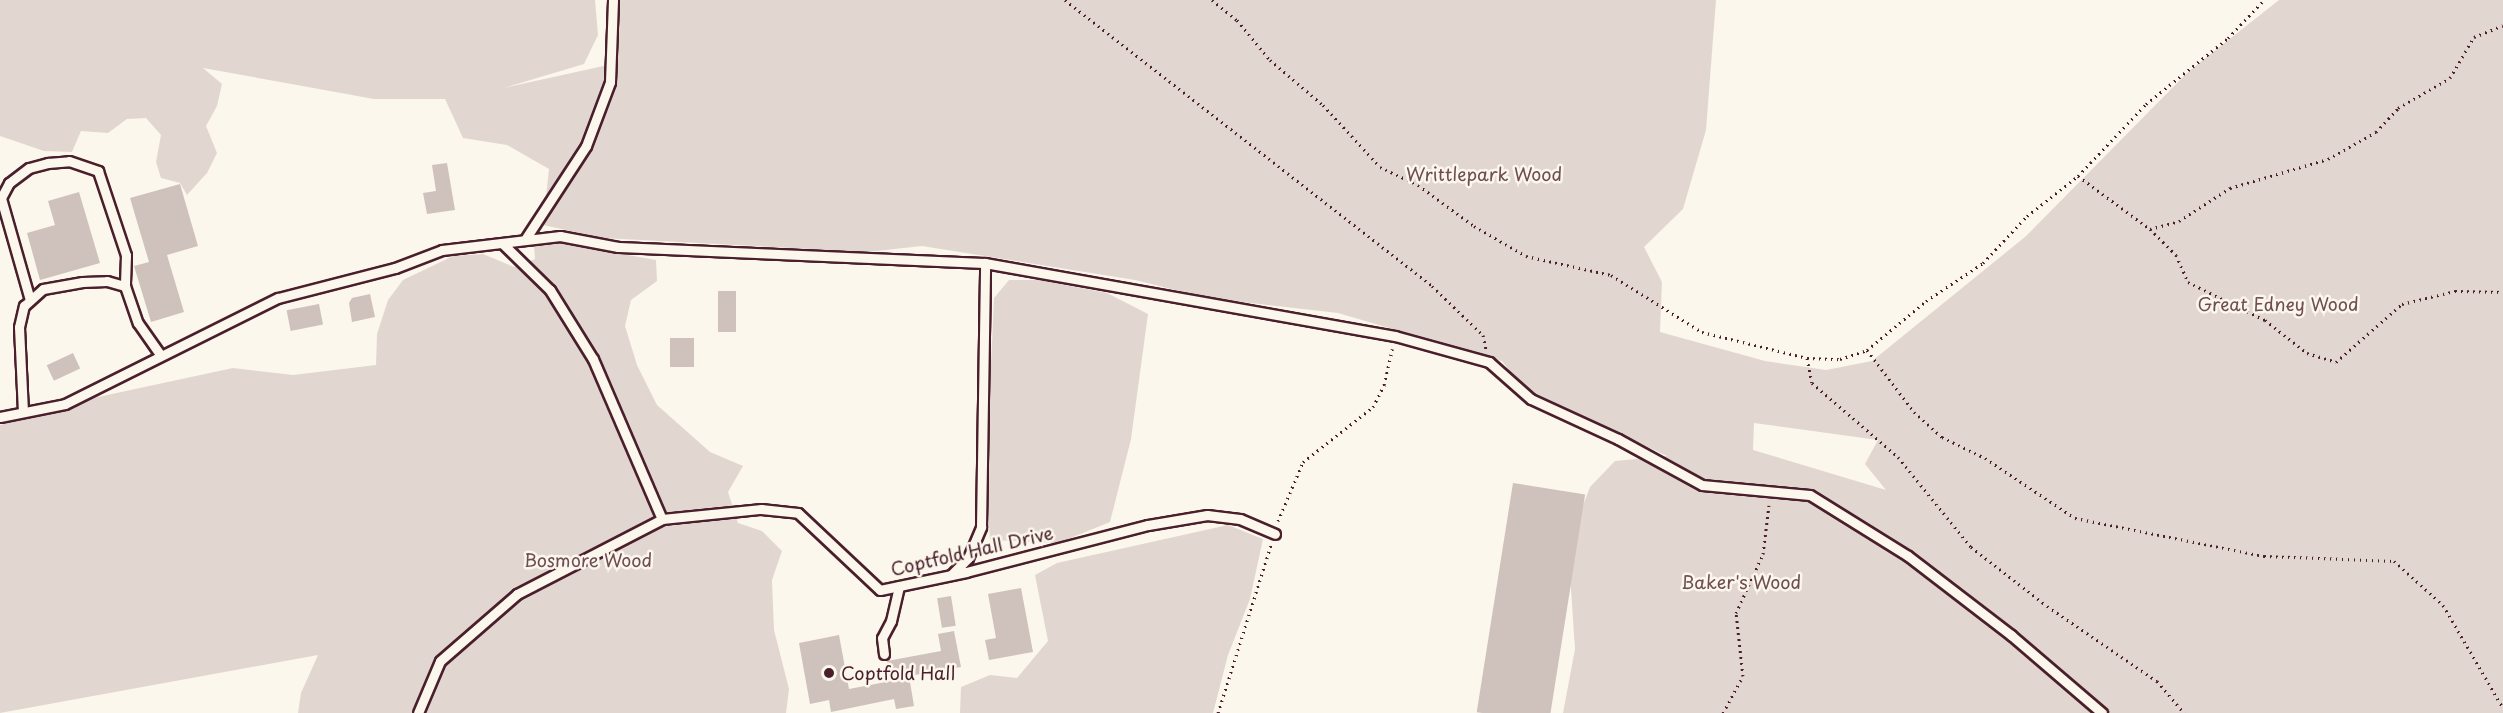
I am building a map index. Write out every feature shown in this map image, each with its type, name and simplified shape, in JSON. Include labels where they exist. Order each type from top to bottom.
[{"type":"lane","points":[[526,238],[586,146],[610,82],[613,0]]},
{"type":"lane","points":[[30,300],[1,198],[9,183],[29,168],[69,161],[98,171],[126,255],[125,286],[138,323],[160,355]]},
{"type":"lane","points":[[0,417],[65,404],[278,298],[395,268],[442,250],[526,238],[560,236],[618,247],[726,254],[985,263],[1395,336],[1489,362],[1530,399],[1618,439],[1702,485],[1810,495],[1908,556],[2011,635],[2102,713]]},
{"type":"lane","points":[[502,243],[550,290],[593,359],[662,519]]},
{"type":"lane","points":[[951,575],[968,558],[981,527],[985,263]]},
{"type":"lane","points":[[23,412],[20,327],[24,306],[42,289],[71,283],[107,281],[125,286]]},
{"type":"lane","name":"Coptfold Hall Drive","points":[[418,713],[440,661],[517,594],[662,519],[760,509],[798,513],[880,590],[951,575],[1148,525],[1207,514],[1240,519],[1275,534]]},
{"type":"lane","points":[[884,654],[882,638],[891,621],[899,586]]},
{"type":"path","points":[[1065,0],[1432,286],[1483,335],[1489,362]]},
{"type":"path","points":[[1212,0],[1237,20],[1270,60],[1323,105],[1380,167],[1418,185],[1474,226],[1526,256],[1611,275],[1702,332],[1807,358],[1840,359],[1867,350],[1926,301],[1983,263],[2027,216],[2078,176],[2146,104],[2228,38],[2264,0]]},
{"type":"path","points":[[2150,229],[2179,221],[2230,188],[2328,159],[2357,143],[2376,132],[2398,108],[2450,78],[2474,37],[2503,25]]},
{"type":"path","points":[[2078,176],[2150,229],[2176,255],[2188,282],[2265,320],[2307,353],[2336,362],[2402,304],[2455,291],[2503,292]]},
{"type":"path","points":[[1218,713],[1275,534],[1303,462],[1373,406],[1384,385],[1395,336]]},
{"type":"path","points":[[1867,350],[1914,412],[1942,437],[1985,458],[2075,518],[2264,556],[2394,561],[2443,605],[2503,708]]},
{"type":"path","points":[[1807,358],[1812,383],[1898,457],[1971,547],[2064,618],[2157,681],[2184,713]]},
{"type":"path","points":[[1723,713],[1743,676],[1736,613],[1763,554],[1771,491]]},
{"type":"green space","points":[[0,0],[595,0],[598,35],[584,64],[504,88],[617,63],[617,0],[1716,0],[1706,130],[1683,209],[1644,247],[1662,282],[1660,332],[1765,361],[1826,370],[1872,361],[2025,237],[2188,72],[2279,0],[2503,0],[2503,713],[1563,713],[1575,649],[1568,545],[1590,487],[1615,461],[1667,456],[1522,387],[1502,361],[1338,313],[1208,298],[1135,280],[922,246],[867,252],[602,238],[543,225],[549,169],[507,145],[463,138],[445,99],[374,99],[203,68],[222,84],[217,106],[206,126],[217,153],[207,173],[187,195],[180,183],[161,178],[156,162],[161,135],[146,118],[127,119],[108,133],[81,131],[72,152],[44,151],[0,136]],"holes":[[[1754,423],[1878,440],[1865,464],[1886,490],[1753,450]]]},
{"type":"green space","name":"Bosmore Wood","points":[[560,243],[656,260],[657,281],[631,300],[625,326],[637,365],[657,405],[710,452],[743,466],[728,492],[738,523],[762,531],[782,551],[772,580],[774,630],[789,689],[786,713],[298,713],[301,693],[318,655],[0,713],[0,425],[98,397],[233,368],[293,375],[376,365],[377,334],[388,300],[403,280],[453,256],[483,254],[514,267],[535,259],[534,246]]},
{"type":"green space","points":[[1009,280],[1039,280],[1107,293],[1148,314],[1131,439],[1110,522],[1058,543],[990,540],[986,477],[994,298]]},
{"type":"green space","points":[[1228,525],[1263,539],[1250,599],[1228,655],[1213,713],[960,713],[961,687],[990,675],[1017,678],[1048,641],[1035,575],[1057,563]]},
{"type":"building","points":[[447,163],[455,210],[427,214],[423,193],[436,191],[432,165]]},
{"type":"building","points":[[180,184],[198,246],[167,255],[184,312],[151,322],[134,266],[149,262],[130,198]]},
{"type":"building","points":[[79,192],[100,263],[40,280],[27,233],[55,225],[48,201]]},
{"type":"building","points":[[718,291],[736,291],[736,332],[718,332]]},
{"type":"building","points":[[370,294],[375,317],[352,322],[349,303],[352,298]]},
{"type":"building","points":[[319,304],[323,325],[291,331],[287,310]]},
{"type":"building","points":[[670,338],[694,338],[694,367],[670,367]]},
{"type":"building","points":[[73,353],[80,368],[54,381],[47,365]]},
{"type":"building","points":[[1513,483],[1585,494],[1550,713],[1477,712]]},
{"type":"building","points":[[1021,588],[1033,652],[989,660],[985,640],[996,638],[988,594]]},
{"type":"building","points":[[951,596],[956,626],[942,628],[937,598]]},
{"type":"building","points":[[954,631],[961,667],[909,676],[914,706],[896,709],[894,699],[831,712],[829,700],[810,704],[799,643],[839,635],[849,689],[891,681],[887,661],[941,651],[938,634]]},
{"type":"place","name":"Coptfold Hall","points":[[829,673]]},
{"type":"park label","name":"Writtlepark Wood","points":[[1484,174]]},
{"type":"park label","name":"Great Edney Wood","points":[[2278,304]]},
{"type":"park label","name":"Baker's Wood","points":[[1741,582]]}]
